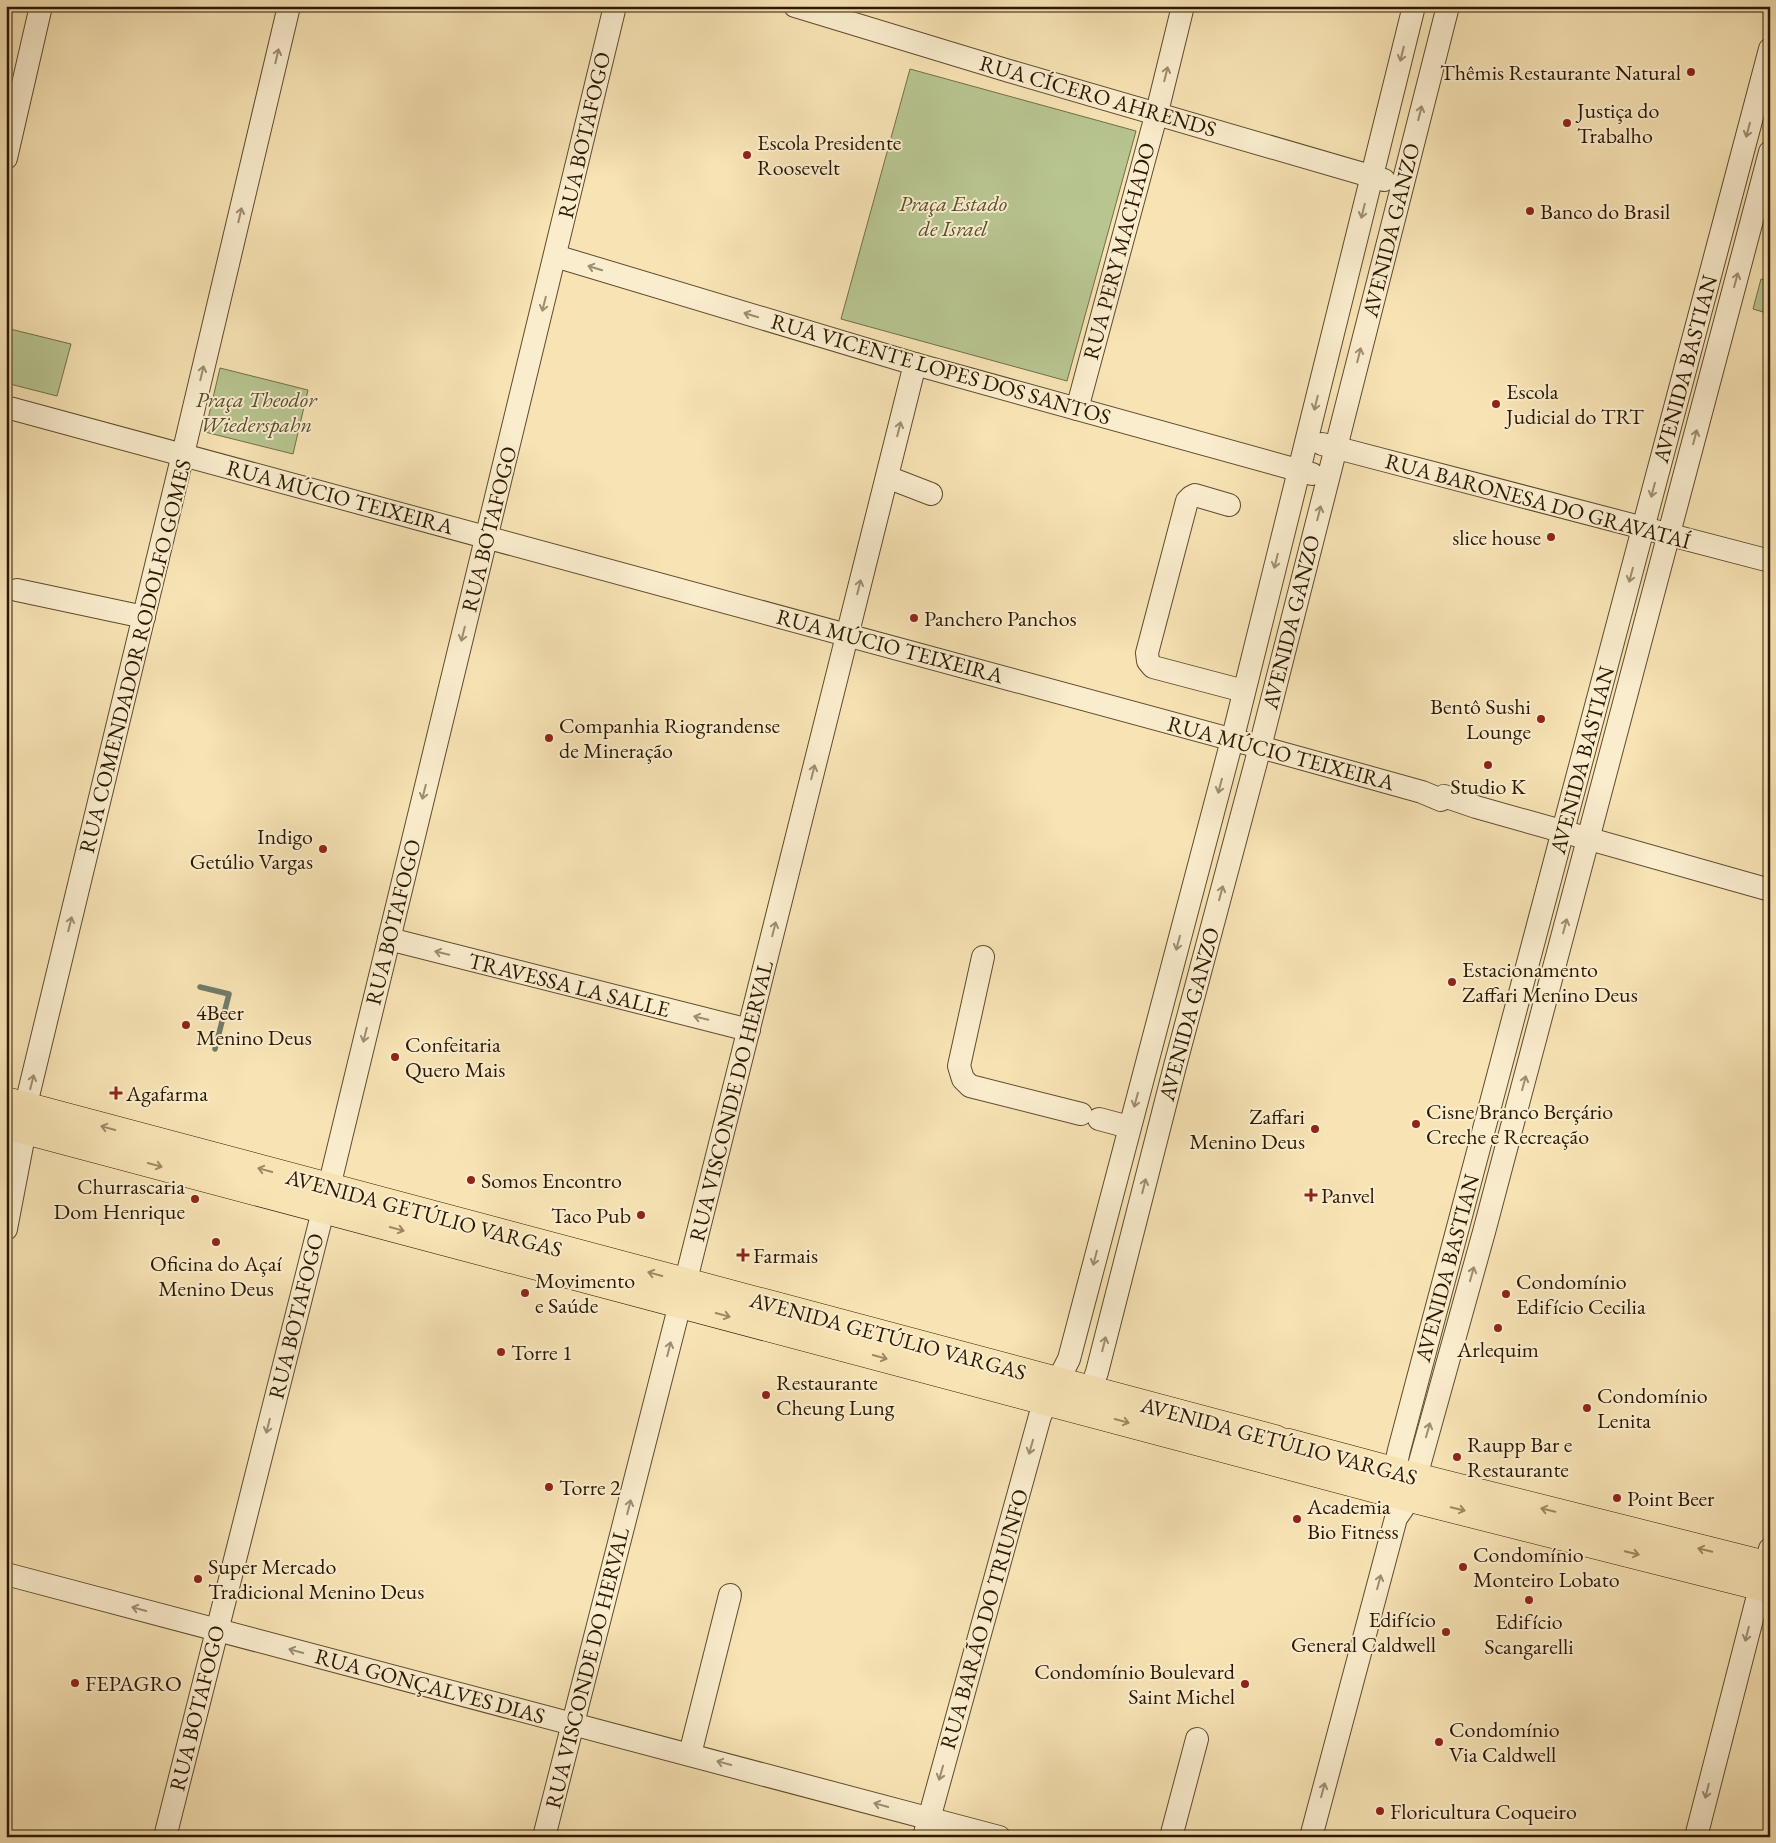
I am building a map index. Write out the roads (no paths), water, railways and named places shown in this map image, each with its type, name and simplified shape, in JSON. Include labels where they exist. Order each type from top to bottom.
[{"type":"main road","name":"AVENIDA GETÚLIO VARGAS","points":[[25,1120],[1021,1383],[1402,1491],[1760,1571]]},
{"type":"street","points":[[6,158],[41,6]]},
{"type":"street","name":"RUA COMENDADOR RODOLFO GOMES","points":[[6,1229],[25,1120],[289,6]]},
{"type":"street","name":"RUA BOTAFOGO","points":[[164,1837],[326,1198],[615,6]]},
{"type":"street","name":"RUA CÍCERO AHRENDS","points":[[795,6],[851,14],[1009,71],[1156,112],[1402,186]]},
{"type":"street","name":"RUA PERY MACHADO","points":[[1077,409],[1183,6]]},
{"type":"street","name":"AVENIDA GANZO","points":[[1053,1392],[1069,1360],[1232,739],[1414,6]]},
{"type":"street","name":"AVENIDA GANZO","points":[[1087,1401],[1097,1372],[1175,1066],[1260,746],[1448,6]]},
{"type":"street","name":"AVENIDA BASTIAN","points":[[1402,1491],[1459,1225],[1700,312],[1768,63]]},
{"type":"street","name":"AVENIDA BASTIAN","points":[[1402,1491],[1484,1232],[1770,152]]},
{"type":"street","name":"RUA VICENTE LOPES DOS SANTOS","points":[[555,256],[915,364],[1328,478]]},
{"type":"street","points":[[1700,312],[1726,318]]},
{"type":"street","name":"RUA VISCONDE DO HERVAL","points":[[544,1837],[691,1295],[748,1030],[915,364]]},
{"type":"street","name":"RUA MÚCIO TEIXEIRA","points":[[6,407],[1260,746],[1422,792],[1441,800],[1444,796],[1465,804],[1770,890]]},
{"type":"street","name":"RUA BARONESA DO GRAVATAÍ","points":[[1306,440],[1770,562]]},
{"type":"street","points":[[887,477],[930,494]]},
{"type":"street","points":[[1229,505],[1195,495],[1190,496],[1187,501],[1147,653],[1148,661],[1153,667],[1244,691]]},
{"type":"street","points":[[17,590],[144,617]]},
{"type":"street","name":"TRAVESSA LA SALLE","points":[[389,939],[748,1030]]},
{"type":"street","points":[[983,957],[959,1066],[970,1086],[1129,1127]]},
{"type":"street","points":[[1512,1024],[1538,1030]]},
{"type":"street","points":[[1147,1058],[1175,1066]]},
{"type":"street","points":[[1459,1225],[1484,1232]]},
{"type":"street","name":"RUA BARÃO DO TRIUNFO","points":[[926,1827],[1040,1416],[1053,1392]]},
{"type":"street","points":[[1311,1837],[1402,1491]]},
{"type":"street","points":[[1696,1837],[1760,1571]]},
{"type":"street","name":"RUA GONÇALVES DIAS","points":[[6,1574],[690,1754],[926,1827],[998,1837]]},
{"type":"street","points":[[690,1754],[730,1596]]},
{"type":"street","points":[[1171,1837],[1197,1739]]},
{"type":"waterway","points":[[200,987],[229,994],[215,1049]]},
{"type":"place","name":"Thêmis Restaurante Natural","points":[[1691,72]]},
{"type":"place","name":"Justiça do Trabalho","points":[[1567,123]]},
{"type":"place","name":"Escola Presidente Roosevelt","points":[[747,155]]},
{"type":"place","name":"Banco do Brasil","points":[[1530,211]]},
{"type":"place","name":"Escola Judicial do TRT","points":[[1496,404]]},
{"type":"place","name":"slice house","points":[[1551,537]]},
{"type":"place","name":"Panchero Panchos","points":[[914,618]]},
{"type":"place","name":"Bentô Sushi Lounge","points":[[1541,719]]},
{"type":"place","name":"Companhia Riograndense de Mineração","points":[[549,738]]},
{"type":"place","name":"Studio K","points":[[1488,765]]},
{"type":"place","name":"Indigo Getúlio Vargas","points":[[323,849]]},
{"type":"place","name":"Estacionamento Zaffari Menino Deus","points":[[1452,982]]},
{"type":"place","name":"4Beer Menino Deus","points":[[186,1025]]},
{"type":"place","name":"Confeitaria Quero Mais","points":[[395,1057]]},
{"type":"place","name":"Agafarma","points":[[116,1093]]},
{"type":"place","name":"Cisne Branco Berçário Creche e Recreação","points":[[1416,1124]]},
{"type":"place","name":"Zaffari Menino Deus","points":[[1315,1129]]},
{"type":"place","name":"Somos Encontro","points":[[471,1180]]},
{"type":"place","name":"Panvel","points":[[1311,1195]]},
{"type":"place","name":"Churrascaria Dom Henrique","points":[[195,1199]]},
{"type":"place","name":"Taco Pub","points":[[641,1215]]},
{"type":"place","name":"Oficina do Açaí Menino Deus","points":[[216,1242]]},
{"type":"place","name":"Farmais","points":[[743,1255]]},
{"type":"place","name":"Movimento e Saúde","points":[[525,1293]]},
{"type":"place","name":"Condomínio Edifício Cecilia","points":[[1506,1294]]},
{"type":"place","name":"Arlequim","points":[[1498,1328]]},
{"type":"place","name":"Torre 1","points":[[501,1352]]},
{"type":"place","name":"Restaurante Cheung Lung","points":[[766,1395]]},
{"type":"place","name":"Condomínio Lenita","points":[[1587,1408]]},
{"type":"place","name":"Raupp Bar e Restaurante","points":[[1457,1457]]},
{"type":"place","name":"Torre 2","points":[[549,1487]]},
{"type":"place","name":"Point Beer","points":[[1617,1498]]},
{"type":"place","name":"Academia Bio Fitness","points":[[1297,1519]]},
{"type":"place","name":"Condomínio Monteiro Lobato","points":[[1463,1567]]},
{"type":"place","name":"Super Mercado Tradicional Menino Deus","points":[[198,1579]]},
{"type":"place","name":"Edifício Scangarelli","points":[[1529,1600]]},
{"type":"place","name":"Edifício General Caldwell","points":[[1446,1632]]},
{"type":"place","name":"FEPAGRO","points":[[75,1683]]},
{"type":"place","name":"Condomínio Boulevard Saint Michel","points":[[1245,1684]]},
{"type":"place","name":"Condomínio Via Caldwell","points":[[1439,1742]]},
{"type":"place","name":"Floricultura Coqueiro","points":[[1380,1811]]},
{"type":"park label","name":"Praça Estado de Israel","points":[[953,216]]},
{"type":"park label","name":"Praça Theodor Wiederspahn","points":[[256,412]]}]
